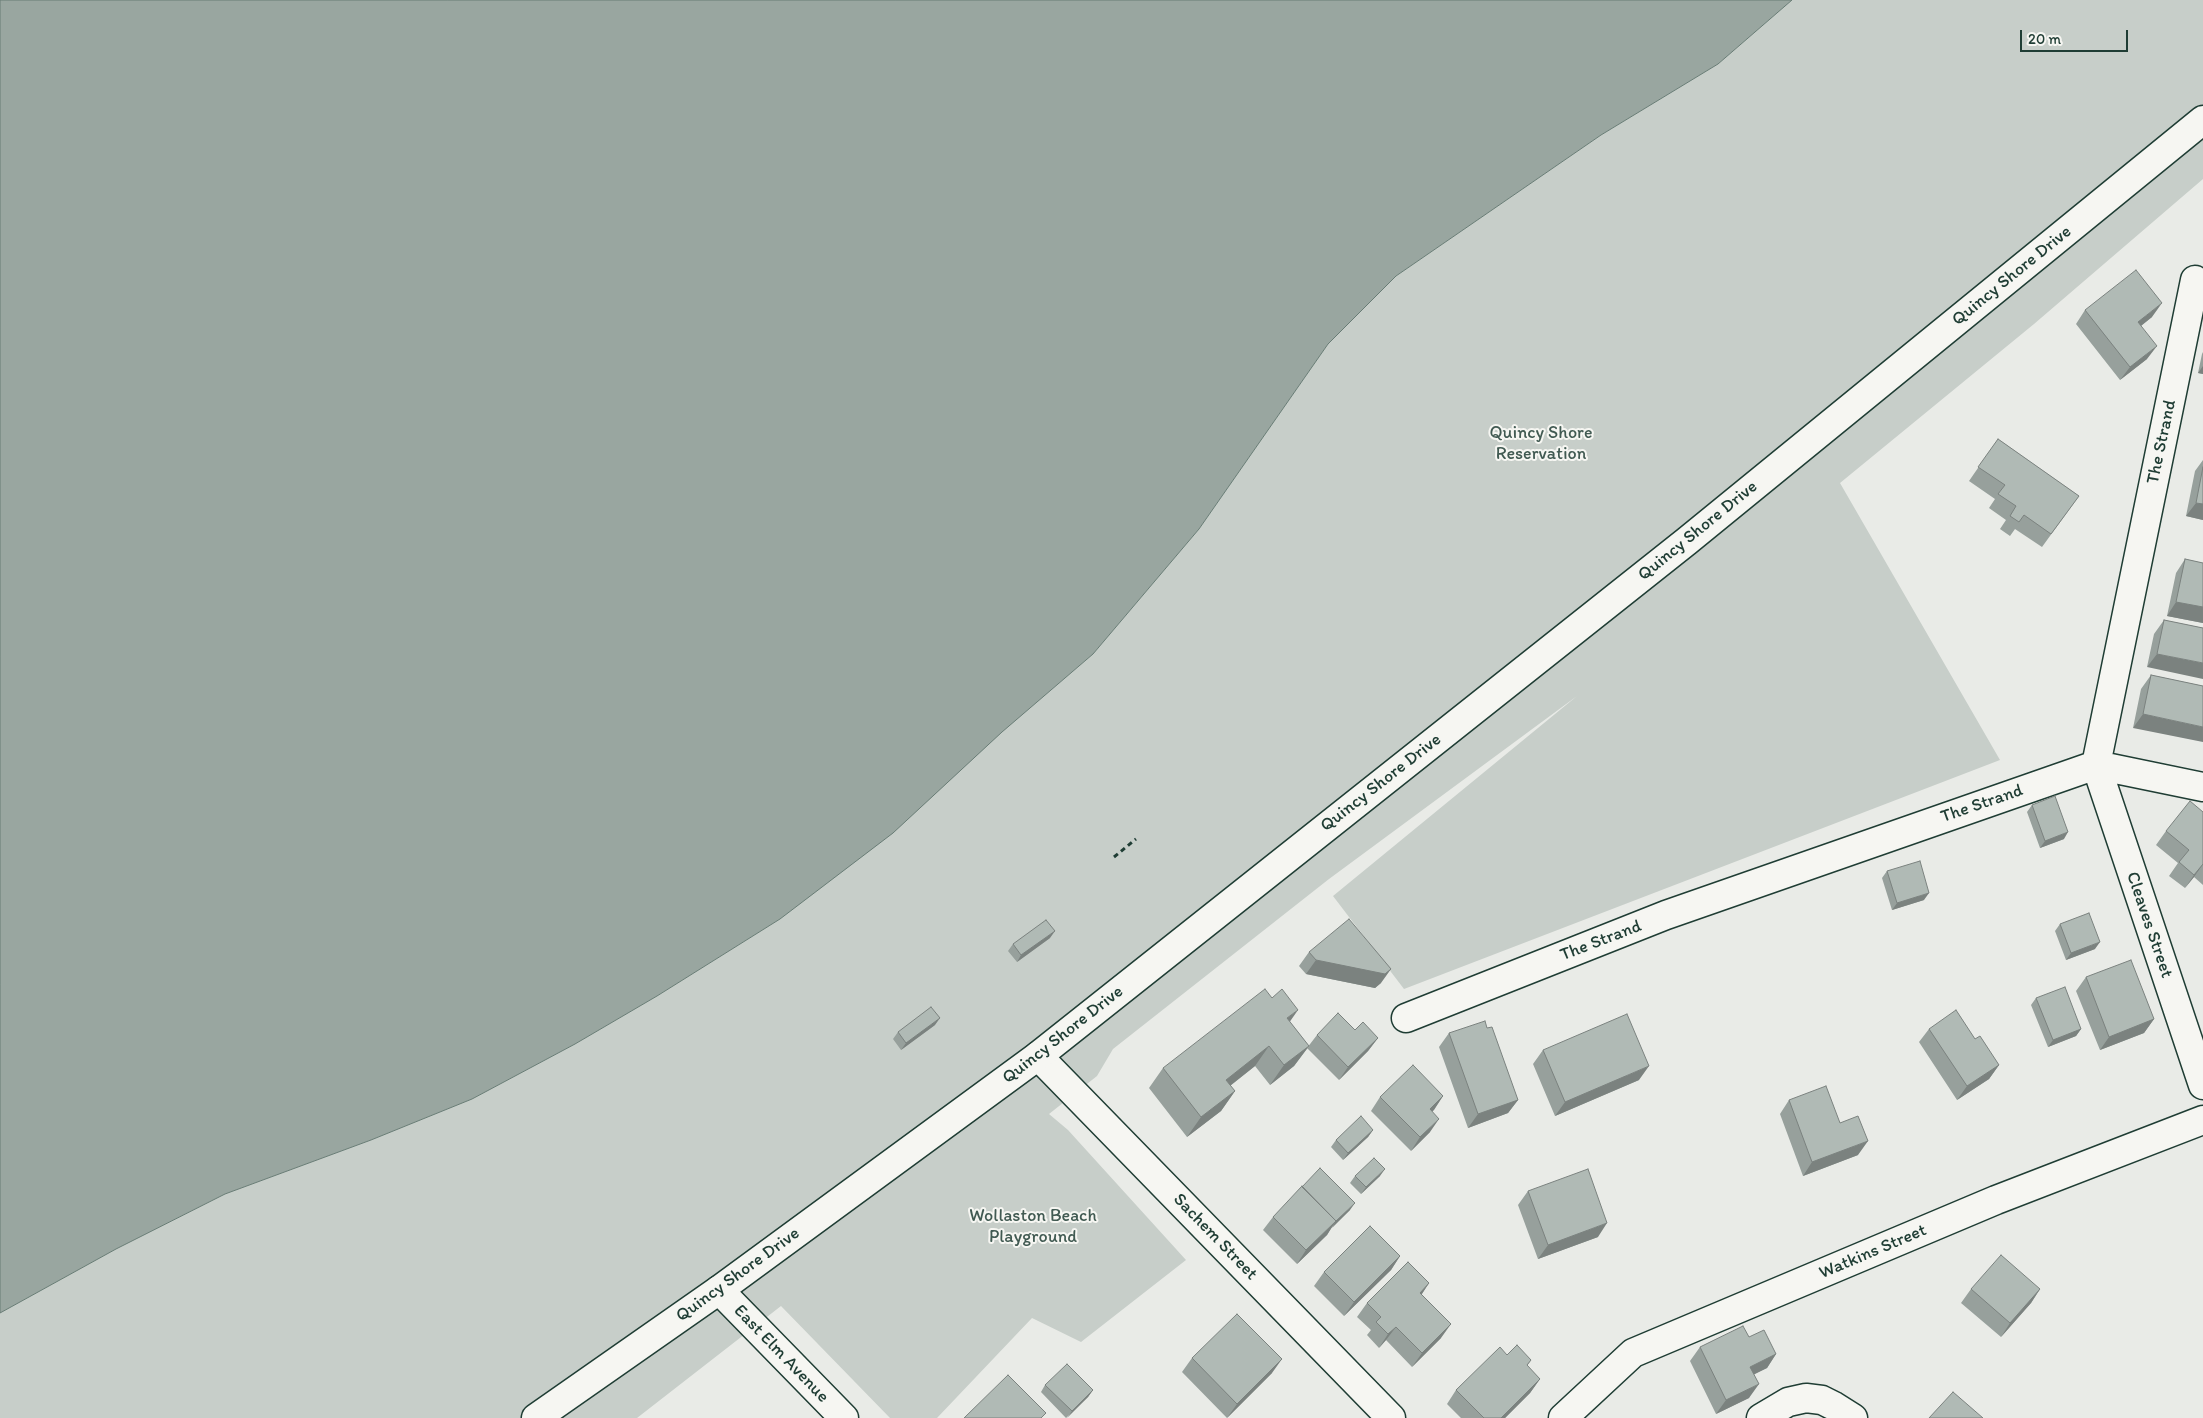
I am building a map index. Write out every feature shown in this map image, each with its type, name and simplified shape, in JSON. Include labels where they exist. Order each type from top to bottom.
[{"type":"street","name":"Quincy Shore Drive","points":[[536,1418],[719,1290],[1038,1056],[1687,541],[2203,120]]},
{"type":"street","name":"The Strand","points":[[1406,1018],[1666,915],[2096,765],[2195,280]]},
{"type":"street","points":[[2096,765],[2203,787]]},
{"type":"street","name":"Cleaves Street","points":[[2096,765],[2203,1085]]},
{"type":"street","name":"Sachem Street","points":[[1038,1056],[1392,1418]]},
{"type":"street","name":"Watkins Street","points":[[1563,1418],[1633,1353],[1996,1200],[2203,1120]]},
{"type":"street","name":"East Elm Avenue","points":[[719,1290],[844,1418]]},
{"type":"street","points":[[1761,1418],[1788,1402],[1806,1398],[1822,1400],[1853,1418]]},
{"type":"path","points":[[1114,857],[1136,839]]},
{"type":"green space","name":"Quincy Shore Reservation","points":[[1792,0],[2203,0],[2203,179],[2034,324],[1840,483],[2000,760],[1404,989],[1333,896],[1577,696],[1329,879],[1113,1049],[1097,1076],[1049,1114],[1068,1130],[1186,1260],[1081,1342],[1032,1318],[937,1418],[890,1418],[781,1306],[637,1418],[0,1418],[0,1313],[116,1249],[225,1194],[371,1140],[472,1099],[575,1044],[657,996],[780,919],[1093,654],[1199,529],[1328,344],[1396,276],[1601,135],[1718,64]]},
{"type":"shaded area","points":[[0,0],[1792,0],[1718,64],[1601,135],[1396,276],[1328,344],[1199,529],[1093,654],[1002,732],[893,833],[780,919],[657,996],[575,1044],[472,1099],[371,1140],[225,1194],[116,1249],[0,1313]]},
{"type":"building","points":[[2136,270],[2162,303],[2138,322],[2157,346],[2130,367],[2085,310]]},
{"type":"building","points":[[1998,439],[2079,496],[2051,534],[2024,515],[2019,522],[2010,516],[2016,506],[1998,494],[2005,485],[1978,467]]},
{"type":"building","points":[[2203,467],[2203,504],[2196,503]]},
{"type":"building","points":[[2185,559],[2203,563],[2203,607],[2176,602]]},
{"type":"building","points":[[2164,620],[2203,628],[2203,663],[2157,654]]},
{"type":"building","points":[[2151,675],[2203,686],[2203,727],[2143,714]]},
{"type":"building","points":[[2055,796],[2068,832],[2045,841],[2032,805]]},
{"type":"building","points":[[2190,801],[2203,812],[2203,864],[2194,875],[2179,862],[2189,850],[2166,831]]},
{"type":"building","points":[[1920,861],[1929,893],[1897,903],[1887,871]]},
{"type":"building","points":[[2089,913],[2100,942],[2071,953],[2060,924]]},
{"type":"building","points":[[1349,919],[1391,969],[1385,974],[1316,960],[1309,952]]},
{"type":"building","points":[[1046,920],[1055,931],[1021,955],[1013,944]]},
{"type":"building","points":[[2131,960],[2154,1019],[2109,1037],[2086,977]]},
{"type":"building","points":[[2065,987],[2081,1029],[2053,1040],[2036,998]]},
{"type":"building","points":[[1265,989],[1272,998],[1282,989],[1298,1010],[1287,1018],[1309,1046],[1284,1065],[1269,1046],[1226,1080],[1235,1091],[1201,1117],[1163,1068]]},
{"type":"building","points":[[931,1007],[940,1018],[906,1043],[898,1032]]},
{"type":"building","points":[[1956,1010],[1975,1039],[1980,1036],[1999,1065],[1967,1086],[1929,1029]]},
{"type":"building","points":[[1338,1013],[1355,1030],[1363,1022],[1378,1038],[1348,1067],[1317,1035]]},
{"type":"building","points":[[1627,1014],[1649,1066],[1565,1102],[1543,1050]]},
{"type":"building","points":[[1485,1021],[1487,1028],[1492,1027],[1518,1100],[1478,1114],[1449,1033]]},
{"type":"building","points":[[1413,1065],[1443,1096],[1430,1109],[1439,1119],[1420,1137],[1380,1097]]},
{"type":"building","points":[[1826,1086],[1840,1123],[1858,1116],[1868,1141],[1812,1162],[1789,1100]]},
{"type":"building","points":[[1361,1116],[1373,1130],[1348,1153],[1336,1140]]},
{"type":"building","points":[[1374,1158],[1385,1169],[1366,1187],[1355,1176]]},
{"type":"building","points":[[1320,1168],[1355,1203],[1336,1221],[1302,1187]]},
{"type":"building","points":[[1588,1169],[1607,1223],[1548,1245],[1528,1191]]},
{"type":"building","points":[[1302,1186],[1336,1221],[1306,1250],[1273,1217]]},
{"type":"building","points":[[1370,1226],[1400,1256],[1354,1302],[1324,1272]]},
{"type":"building","points":[[2001,1255],[2040,1289],[2010,1323],[1971,1289]]},
{"type":"building","points":[[1408,1262],[1429,1283],[1420,1293],[1451,1324],[1422,1353],[1396,1327],[1388,1334],[1376,1322],[1381,1317],[1367,1303]]},
{"type":"building","points":[[1237,1314],[1282,1359],[1237,1404],[1192,1358]]},
{"type":"building","points":[[1743,1326],[1749,1337],[1764,1330],[1776,1354],[1750,1367],[1759,1384],[1726,1400],[1700,1347]]},
{"type":"building","points":[[1517,1345],[1531,1360],[1527,1365],[1540,1379],[1501,1418],[1484,1418],[1456,1390],[1500,1347],[1507,1355]]},
{"type":"building","points":[[1067,1364],[1093,1390],[1072,1411],[1045,1385]]},
{"type":"building","points":[[1008,1375],[1046,1413],[1041,1418],[964,1418]]},
{"type":"building","points":[[1953,1392],[1983,1418],[1929,1418]]},
{"type":"park label","name":"Wollaston Beach Playground","points":[[1033,1226]]}]
